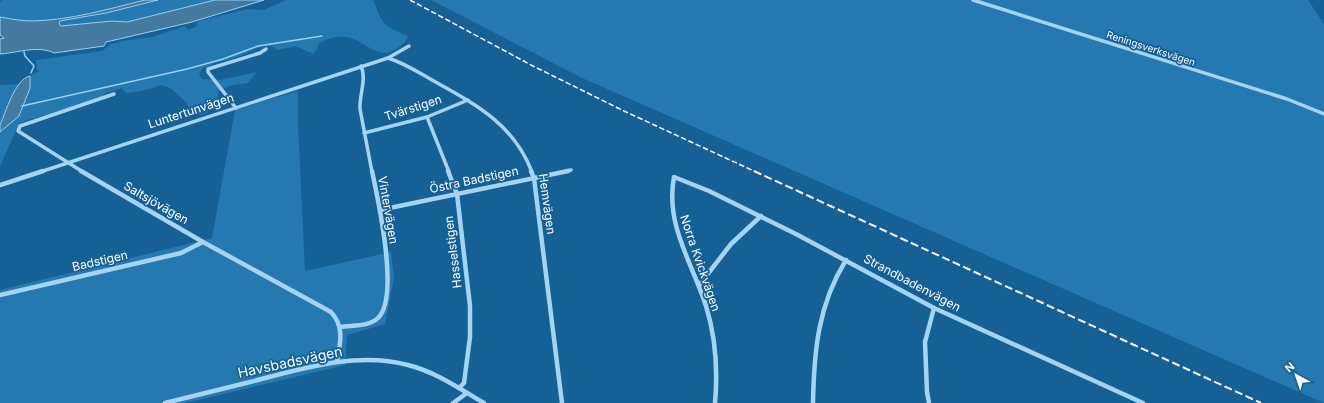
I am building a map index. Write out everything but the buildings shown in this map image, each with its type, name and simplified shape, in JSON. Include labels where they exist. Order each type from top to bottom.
[{"type":"street","name":"Reningsverksvägen","points":[[973,0],[1287,99],[1324,114]]},
{"type":"street","points":[[388,58],[409,46]]},
{"type":"street","points":[[236,108],[208,72],[208,69],[260,53],[266,49]]},
{"type":"street","name":"Luntertunvägen","points":[[0,185],[388,58]]},
{"type":"street","name":"Hemvägen","points":[[388,58],[407,66],[489,113],[515,138],[528,159],[534,178],[562,403]]},
{"type":"street","name":"Vintervägen","points":[[340,327],[373,322],[380,316],[385,305],[388,267],[380,210],[364,134],[360,105],[360,92],[364,75],[364,69],[361,66]]},
{"type":"street","name":"Saltsjövägen","points":[[114,94],[20,126],[18,129],[20,132],[68,163],[203,242],[331,312],[339,321],[340,327]]},
{"type":"street","name":"Tvärstigen","points":[[364,134],[427,117],[468,100]]},
{"type":"street","name":"Hasselstigen","points":[[427,117],[437,139],[457,194],[470,306],[470,337],[466,373],[464,383],[459,388]]},
{"type":"street","name":"Östra Badstigen","points":[[380,210],[571,170]]},
{"type":"street","name":"Strandbadenvägen","points":[[674,177],[709,191],[761,216],[934,308],[1136,402],[1143,403]]},
{"type":"street","name":"Norra Kvickvägen","points":[[674,177],[670,195],[673,214],[683,249],[700,284],[707,307],[717,362],[715,403]]},
{"type":"street","points":[[700,284],[731,244],[761,216]]},
{"type":"street","name":"Badstigen","points":[[0,295],[181,253],[203,242]]},
{"type":"street","points":[[813,403],[813,376],[822,313],[832,285],[846,260]]},
{"type":"street","points":[[929,403],[927,392],[925,342],[934,308]]},
{"type":"street","points":[[337,362],[342,334],[340,327]]},
{"type":"street","name":"Havsbadsvägen","points":[[165,403],[294,371],[337,362],[385,361],[409,366],[434,375],[484,403]]},
{"type":"street","points":[[453,403],[467,393]]},
{"type":"shaded area","points":[[2,0],[145,0],[98,12],[41,21],[24,21],[0,17],[0,3]]},
{"type":"shaded area","points":[[145,0],[158,0],[106,13],[60,21],[59,24],[61,26],[112,21],[127,22],[215,0],[264,0],[192,22],[106,42],[104,46],[54,53],[41,50],[27,50],[0,54],[0,39],[4,38],[0,35],[0,17],[29,21],[61,19],[89,14]]},
{"type":"shaded area","points":[[158,0],[215,0],[127,22],[112,21],[61,26],[59,24],[60,21],[106,13]]},
{"type":"shaded area","points":[[286,0],[371,0],[374,1],[379,15],[385,24],[408,36],[402,45],[389,52],[383,53],[352,38],[339,37],[319,43],[313,54],[296,46],[277,50],[272,46],[260,47],[232,59],[215,63],[202,69],[199,74],[202,79],[220,80],[257,72],[248,83],[233,85],[219,90],[218,97],[207,113],[200,115],[192,115],[186,102],[170,88],[161,85],[135,92],[126,93],[122,88],[106,93],[100,98],[69,109],[27,120],[19,124],[0,166],[0,132],[18,113],[24,102],[28,90],[29,77],[39,71],[37,70],[36,60],[102,51],[111,44],[152,37],[185,26],[188,30],[197,26],[196,23],[200,21],[247,9],[264,10]]},
{"type":"shaded area","points":[[431,0],[1308,0],[1324,24],[1324,403],[582,78]]},
{"type":"shaded area","points":[[30,76],[30,88],[19,116],[0,132],[0,125],[15,89],[25,78]]},
{"type":"shaded area","points":[[19,84],[0,125],[0,85]]},
{"type":"shaded area","points":[[298,91],[298,124],[305,271],[391,252],[394,278],[385,324],[347,335],[345,365],[186,403],[0,403],[0,290],[212,238],[235,110]]},
{"type":"waterway","points":[[22,106],[187,69],[223,59],[258,46],[322,36]]},
{"type":"waterway","points":[[24,52],[25,56],[34,66],[31,73]]},
{"type":"railway","points":[[410,0],[533,66],[624,111],[756,172]]},
{"type":"railway","points":[[754,171],[1261,403]]}]
